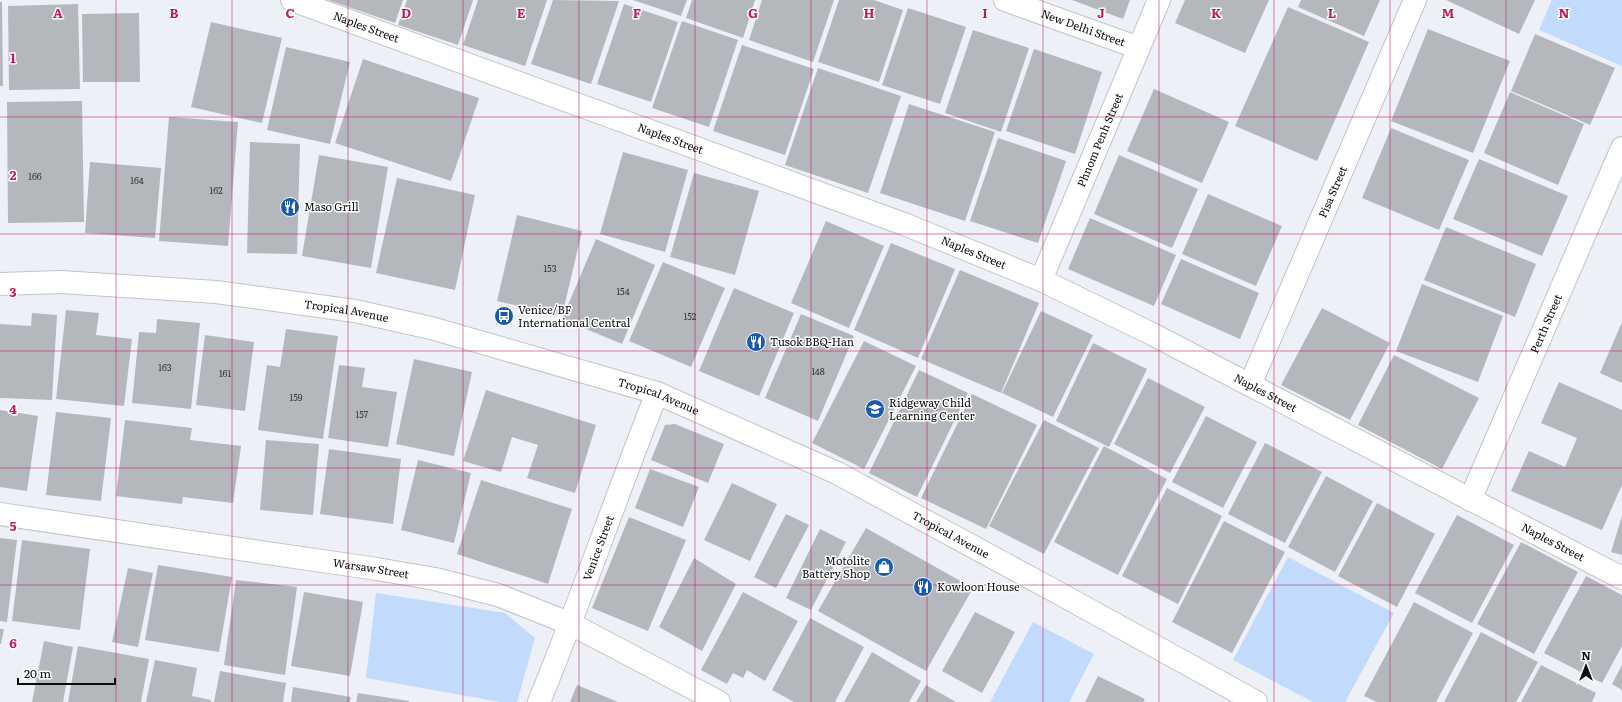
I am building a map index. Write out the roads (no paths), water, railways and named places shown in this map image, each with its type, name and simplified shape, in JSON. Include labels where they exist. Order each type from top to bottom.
[{"type":"street","name":"Naples Street","points":[[292,0],[897,222],[1041,280],[1250,384],[1622,578]]},
{"type":"street","name":"New Delhi Street","points":[[1005,0],[1139,48]]},
{"type":"street","name":"Phnom Penh Street","points":[[1041,280],[1159,0]]},
{"type":"street","name":"Pisa Street","points":[[1250,384],[1415,0]]},
{"type":"street","name":"Perth Street","points":[[1470,500],[1622,148]]},
{"type":"street","name":"Tropical Avenue","points":[[0,284],[61,282],[216,292],[356,311],[431,328],[657,393],[838,473],[1256,702]]},
{"type":"street","name":"Venice Street","points":[[539,702],[571,624],[618,492],[657,393]]},
{"type":"street","name":"Warsaw Street","points":[[0,514],[377,569],[435,579],[498,596],[571,624],[719,702]]},
{"type":"place","name":"Maso Grill","points":[[290,207]]},
{"type":"place","name":"Venice/BF International Central","points":[[504,316]]},
{"type":"place","name":"Tusok BBQ-Han","points":[[756,342]]},
{"type":"place","name":"Ridgeway Child Learning Center","points":[[875,409]]},
{"type":"place","name":"Motolite Battery Shop","points":[[884,567]]},
{"type":"place","name":"Kowloon House","points":[[923,587]]}]
